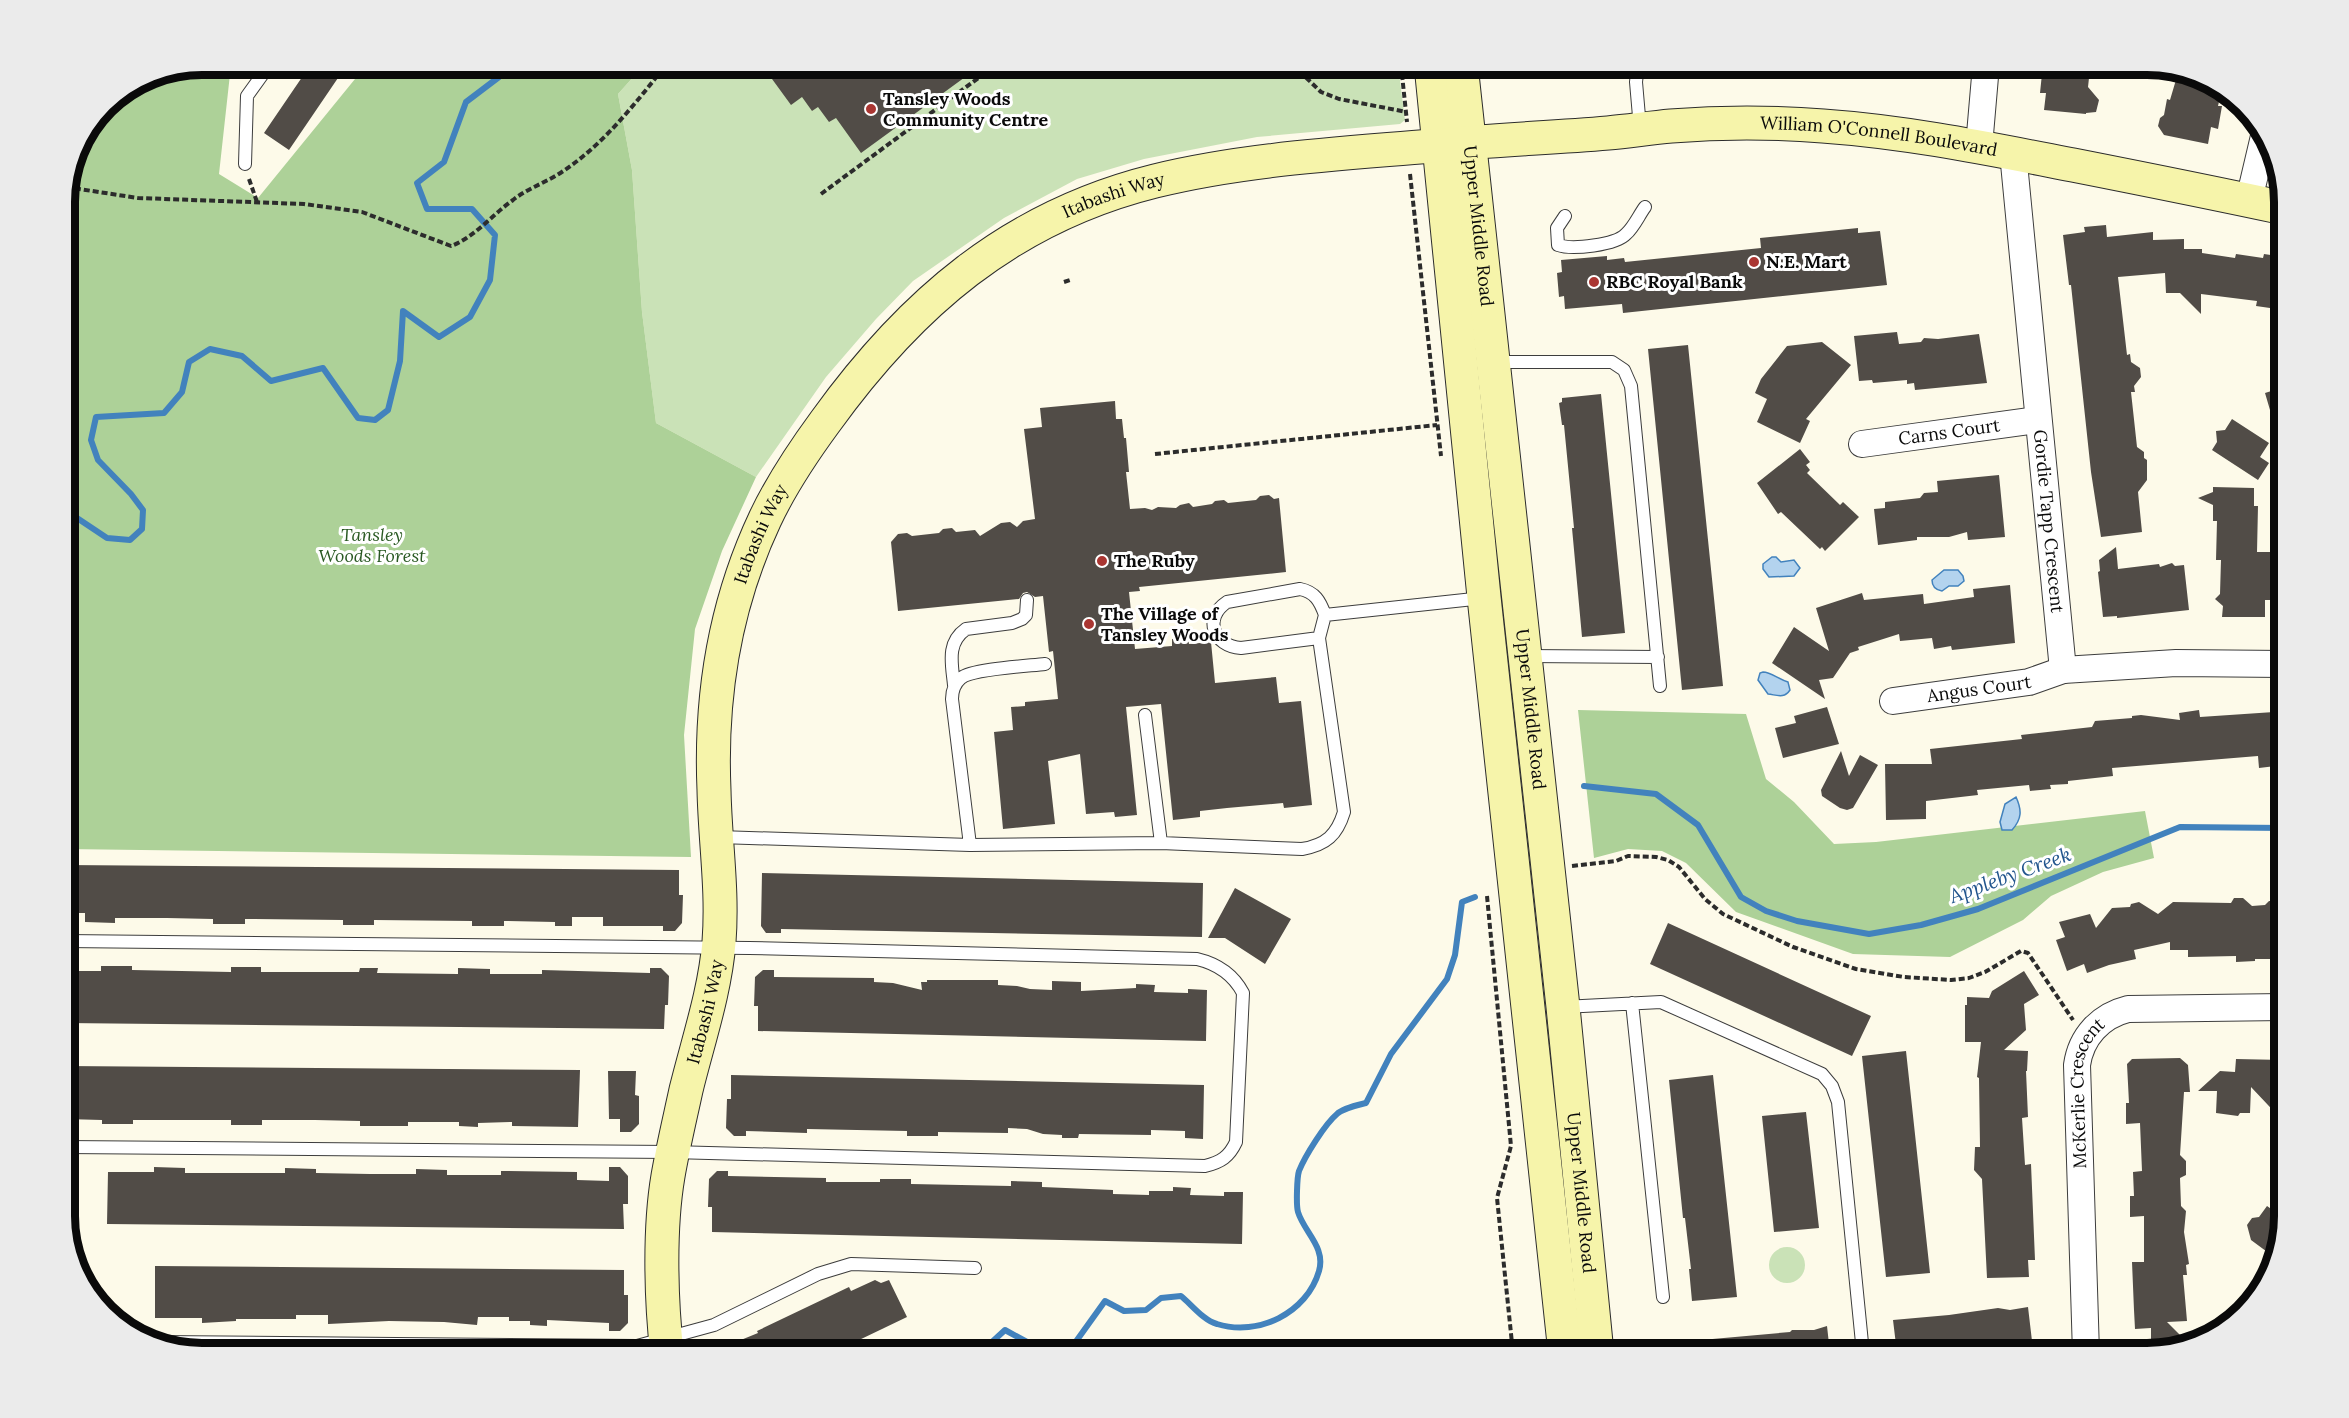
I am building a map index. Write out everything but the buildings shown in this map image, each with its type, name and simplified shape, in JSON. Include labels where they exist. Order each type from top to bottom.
[{"type":"main road","name":"Upper Middle Road","points":[[1432,75],[1438,145],[1501,596],[1524,656],[1563,1007],[1596,1343]]},
{"type":"main road","name":"Upper Middle Road","points":[[1458,75],[1438,145],[1492,362],[1501,596],[1564,1343]]},
{"type":"main road","name":"William O'Connell Boulevard","points":[[1438,145],[1714,124],[1822,126],[1979,146],[2274,206]]},
{"type":"main road","name":"Itabashi Way","points":[[666,1343],[664,1211],[672,1152],[714,983],[719,948],[722,898],[713,764],[715,699],[721,657],[733,607],[750,555],[765,519],[785,482],[850,388],[886,344],[920,309],[959,276],[998,248],[1079,207],[1126,189],[1190,174],[1248,164],[1438,145]]},
{"type":"street","points":[[1979,146],[1985,75]]},
{"type":"street","points":[[2249,200],[2261,147]]},
{"type":"street","name":"Gordie Tapp Crescent","points":[[2013,153],[2062,670]]},
{"type":"street","name":"Carns Court","points":[[1862,444],[2037,420]]},
{"type":"street","points":[[2062,670],[2176,663],[2274,664]]},
{"type":"street","name":"Angus Court","points":[[1893,700],[2029,682],[2062,670]]},
{"type":"street","name":"McKerlie Crescent","points":[[2086,1343],[2078,1155],[2077,1065],[2082,1046],[2088,1036],[2106,1018],[2127,1009],[2274,1007]]},
{"type":"lane","points":[[245,164],[246,96],[263,75]]},
{"type":"lane","points":[[1637,75],[1640,130]]},
{"type":"lane","points":[[1565,216],[1557,228],[1558,245],[1568,248],[1613,241],[1626,235],[1645,207]]},
{"type":"lane","points":[[1492,362],[1612,362],[1624,370],[1631,386],[1660,686]]},
{"type":"lane","points":[[717,837],[970,845],[1161,843],[1302,849],[1319,846],[1340,825],[1344,812],[1319,638],[1325,615],[1321,603],[1310,591],[1300,589],[1227,602],[1221,606],[1214,620],[1219,638],[1231,647],[1241,648],[1319,638]]},
{"type":"lane","points":[[1325,615],[1501,596]]},
{"type":"lane","points":[[970,845],[952,699],[954,685],[952,646],[959,634],[966,629],[1018,622],[1026,615],[1026,600]]},
{"type":"lane","points":[[1524,656],[1658,657]]},
{"type":"lane","points":[[954,685],[959,679],[972,673],[1045,664]]},
{"type":"lane","points":[[1145,716],[1161,843]]},
{"type":"lane","points":[[75,941],[719,948],[1152,957],[1197,959],[1211,962],[1237,981],[1243,993],[1236,1142],[1231,1153],[1220,1163],[1205,1166],[672,1152],[75,1147]]},
{"type":"lane","points":[[1563,1007],[1661,1002],[1822,1074],[1832,1086],[1838,1102],[1862,1343]]},
{"type":"lane","points":[[1632,1003],[1663,1297]]},
{"type":"lane","points":[[673,1343],[818,1274],[851,1264],[975,1269]]},
{"type":"lane","points":[[189,1342],[278,1343]]},
{"type":"path","points":[[76,188],[138,198],[304,204],[362,212],[451,246],[464,241],[511,201],[529,188],[556,175],[598,143],[620,122],[657,75]]},
{"type":"path","points":[[820,194],[981,75]]},
{"type":"path","points":[[1302,75],[1311,85],[1330,96],[1408,111]]},
{"type":"path","points":[[1403,75],[1408,111],[1438,145],[1437,425],[1442,460]]},
{"type":"path","points":[[245,164],[256,202]]},
{"type":"path","points":[[1064,282],[1070,280]]},
{"type":"path","points":[[1155,454],[1444,424]]},
{"type":"path","points":[[1548,868],[1616,861],[1628,856],[1668,860],[1679,867],[1705,899],[1723,914],[1793,947],[1856,969],[1904,977],[1952,980],[1968,978],[1985,972],[2021,951],[2028,953],[2071,1018],[2088,1036]]},
{"type":"path","points":[[1486,885],[1511,1146],[1497,1198],[1512,1343]]},
{"type":"green space","name":"Tansley Woods Forest","points":[[230,75],[219,174],[258,198],[355,79],[356,75],[635,75],[618,94],[632,170],[642,312],[656,423],[756,477],[722,551],[695,629],[684,735],[691,857],[75,849],[75,194],[79,169],[96,131],[118,106],[131,96],[169,79],[185,76]]},
{"type":"green space","points":[[635,75],[1399,75],[1405,120],[1400,124],[1257,137],[1144,159],[1077,179],[1004,218],[913,281],[876,319],[826,377],[756,477],[656,423],[642,312],[632,170],[618,94]]},
{"type":"green space","points":[[1578,710],[1746,714],[1766,779],[1794,802],[1834,844],[1876,842],[2145,811],[2154,858],[2103,872],[2051,896],[2023,920],[1950,957],[1853,954],[1736,912],[1686,863],[1662,851],[1628,849],[1594,858]]},
{"type":"green space","points":[[1787,1247],[1800,1252],[1805,1265],[1800,1278],[1787,1283],[1774,1278],[1769,1265],[1774,1252]]},
{"type":"water","points":[[1772,557],[1776,557],[1781,562],[1794,560],[1800,568],[1794,576],[1769,577],[1763,569],[1763,564]]},
{"type":"water","points":[[1944,570],[1958,570],[1964,581],[1958,586],[1938,590],[1932,580]]},
{"type":"water","points":[[1763,672],[1788,682],[1790,690],[1788,693],[1777,696],[1768,694],[1758,680],[1760,673]]},
{"type":"water","points":[[2016,797],[2020,810],[2018,822],[2012,830],[2002,830],[2000,822],[2005,804]]},
{"type":"waterway","points":[[75,517],[107,538],[130,540],[142,529],[143,510],[98,460],[91,440],[96,417],[164,413],[182,392],[189,362],[210,349],[242,356],[271,381],[323,368],[358,418],[375,420],[388,410],[400,361],[403,311],[439,337],[470,317],[490,280],[495,235],[472,209],[427,209],[417,183],[444,162],[466,102],[500,75]]},
{"type":"waterway","name":"Appleby Creek","points":[[1584,786],[1656,794],[1698,825],[1741,897],[1766,911],[1797,921],[1869,934],[1921,925],[1978,909],[2180,827],[2274,828]]},
{"type":"waterway","name":"Appleby Creek","points":[[1075,1343],[1105,1301],[1124,1311],[1146,1310],[1161,1298],[1181,1296],[1212,1322],[1233,1327],[1249,1327],[1279,1318],[1304,1299],[1319,1271],[1320,1254],[1298,1212],[1299,1171],[1332,1119],[1343,1110],[1366,1103],[1391,1054],[1447,979],[1455,955],[1462,902],[1475,897]]},
{"type":"waterway","name":"Appleby Creek","points":[[991,1343],[1005,1330],[1029,1343]]},
{"type":"place","name":"Tansley Woods Community Centre","points":[[871,109]]},
{"type":"place","name":"N.E. Mart","points":[[1754,262]]},
{"type":"place","name":"RBC Royal Bank","points":[[1594,282]]},
{"type":"place","name":"The Ruby","points":[[1102,561]]},
{"type":"place","name":"The Village of Tansley Woods","points":[[1089,624]]}]
